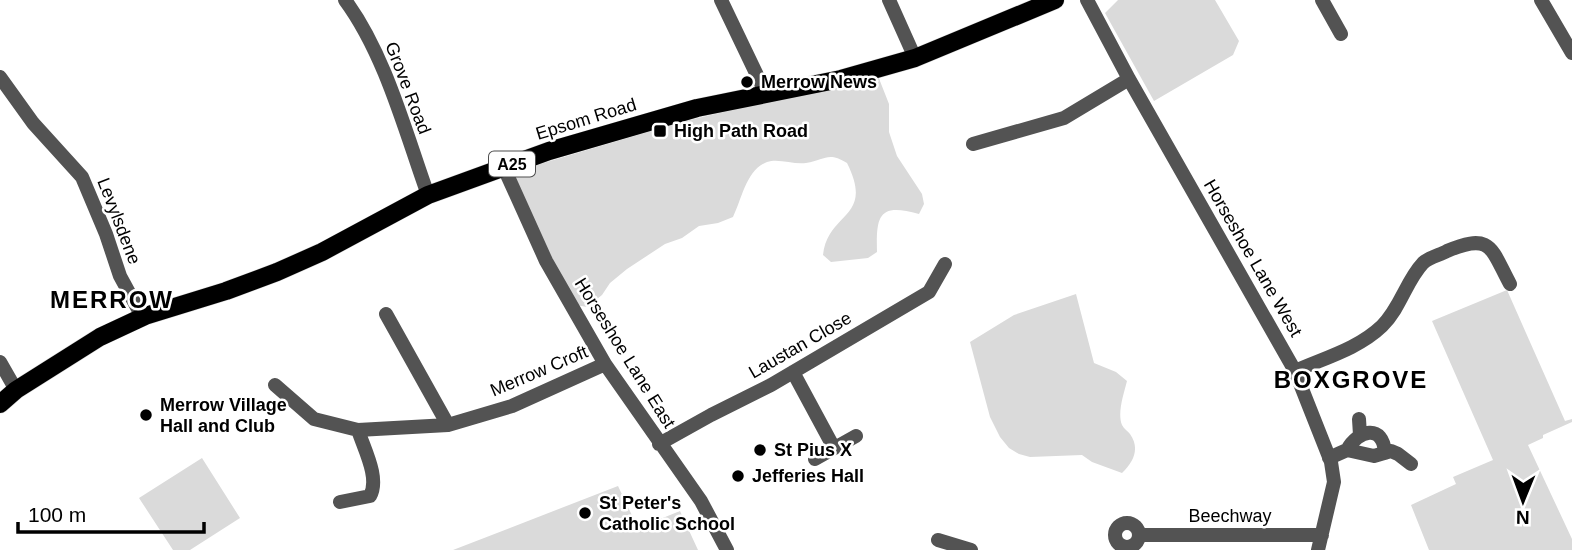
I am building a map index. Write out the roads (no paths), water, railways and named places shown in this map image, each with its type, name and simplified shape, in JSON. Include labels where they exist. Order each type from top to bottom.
[{"type":"main road","name":"Epsom Road","points":[[0,404],[16,390],[100,337],[145,316],[277,272],[322,252],[428,195],[504,167],[697,108],[841,79],[915,58],[1055,0]]},
{"type":"street","name":"Grove Road","points":[[345,0],[361,22],[428,195]]},
{"type":"street","points":[[721,0],[765,94]]},
{"type":"street","points":[[889,0],[915,58]]},
{"type":"street","name":"Horseshoe Lane West","points":[[1087,0],[1295,371],[1329,458],[1334,482],[1318,550]]},
{"type":"street","points":[[1322,0],[1341,34]]},
{"type":"street","points":[[1541,0],[1572,53]]},
{"type":"street","name":"Levylsdene","points":[[0,77],[33,123],[82,177],[120,276],[139,311],[145,316]]},
{"type":"street","points":[[973,144],[1064,118],[1129,79]]},
{"type":"street","name":"Horseshoe Lane East","points":[[504,167],[546,261],[605,364],[701,501],[727,550]]},
{"type":"street","points":[[1295,371],[1363,342],[1381,327],[1397,310],[1424,261],[1466,243],[1483,243],[1496,253],[1502,279]]},
{"type":"street","name":"Laustan Close","points":[[659,444],[793,372],[929,292],[945,264]]},
{"type":"street","points":[[386,314],[448,425]]},
{"type":"street","points":[[0,362],[16,390]]},
{"type":"street","name":"Merrow Croft","points":[[275,385],[314,419],[358,430],[448,425],[512,406],[605,364]]},
{"type":"street","points":[[793,372],[834,448]]},
{"type":"street","points":[[1359,419],[1360,435]]},
{"type":"street","points":[[340,502],[370,496],[374,488],[358,430]]},
{"type":"street","points":[[1329,458],[1347,450],[1360,435],[1377,434],[1385,443],[1385,453]]},
{"type":"street","points":[[815,459],[856,436]]},
{"type":"street","points":[[1347,450],[1374,456],[1398,454],[1411,464]]},
{"type":"street","name":"Beechway","points":[[1139,535],[1322,535]]},
{"type":"street","points":[[938,540],[971,550]]},
{"type":"place","name":"Merrow News","points":[[747,82]]},
{"type":"place","name":"High Path Road","points":[[660,131]]},
{"type":"place","name":"Merrow Village Hall and Club","points":[[146,415]]},
{"type":"place","name":"St Pius X","points":[[760,450]]},
{"type":"place","name":"Jefferies Hall","points":[[738,476]]},
{"type":"place","name":"St Peter's Catholic School","points":[[585,513]]},
{"type":"district","name":"MERROW","points":[[112,300]]},
{"type":"district","name":"BOXGROVE","points":[[1351,380]]}]
